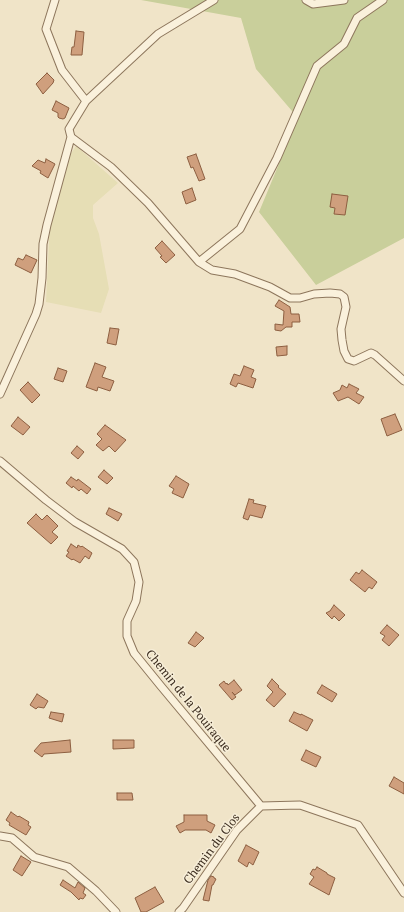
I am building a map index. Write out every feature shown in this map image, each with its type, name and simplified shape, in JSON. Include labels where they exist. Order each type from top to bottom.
[{"type":"street","points":[[55,0],[46,29],[62,70],[86,101]]},
{"type":"street","points":[[0,394],[36,314],[39,304],[42,278],[43,244],[71,137],[69,129],[86,101],[158,34],[214,0]]},
{"type":"street","points":[[306,0],[313,4],[344,0]]},
{"type":"street","points":[[199,262],[240,229],[277,158],[317,66],[344,44],[357,18],[383,0]]},
{"type":"street","points":[[71,137],[111,167],[148,203],[199,262],[212,270],[235,274],[270,287],[290,298],[300,298],[314,294],[340,294],[344,297],[346,307],[341,329],[344,351],[348,359],[354,361],[370,353],[404,381]]},
{"type":"street","name":"Chemin de la Pouiraque","points":[[0,461],[46,500],[75,522],[122,549],[134,562],[139,582],[136,601],[127,621],[127,636],[134,653],[261,806]]},
{"type":"street","points":[[261,806],[300,804],[358,825],[404,893]]},
{"type":"street","name":"Chemin du Clos","points":[[183,911],[237,830],[261,806]]},
{"type":"street","points":[[0,836],[12,838],[34,857],[68,867],[96,891],[116,912]]},
{"type":"shaded area","points":[[76,146],[118,183],[93,205],[93,218],[99,234],[109,289],[101,313],[46,302],[50,221],[70,155]]},
{"type":"green space","points":[[141,0],[404,0],[404,238],[316,285],[259,212],[298,118],[256,69],[241,18]]},
{"type":"building","points":[[76,31],[84,32],[82,55],[71,55],[72,47],[74,47]]},
{"type":"building","points":[[47,73],[54,80],[43,94],[36,84]]},
{"type":"building","points":[[56,101],[69,108],[65,118],[63,119],[59,118],[58,113],[52,110]]},
{"type":"building","points":[[196,154],[205,179],[199,181],[193,167],[191,168],[187,157]]},
{"type":"building","points":[[46,159],[55,164],[48,178],[40,173],[41,171],[32,166],[38,160],[45,163]]},
{"type":"building","points":[[192,188],[196,200],[186,204],[182,192]]},
{"type":"building","points":[[332,194],[348,196],[345,215],[334,214],[335,208],[330,207]]},
{"type":"building","points":[[162,241],[175,255],[166,263],[160,257],[162,256],[155,248]]},
{"type":"building","points":[[26,255],[37,260],[31,273],[15,265],[18,258],[23,260]]},
{"type":"building","points":[[279,300],[290,307],[291,314],[299,314],[300,322],[292,322],[292,327],[286,327],[281,331],[275,330],[275,324],[283,325],[284,311],[275,306]]},
{"type":"building","points":[[110,328],[119,329],[116,345],[107,343]]},
{"type":"building","points":[[287,346],[287,355],[277,356],[276,347]]},
{"type":"building","points":[[95,363],[106,367],[102,377],[114,381],[110,391],[98,387],[97,391],[86,387]]},
{"type":"building","points":[[244,366],[254,370],[251,377],[256,379],[253,388],[238,383],[236,387],[230,384],[234,374],[240,376]]},
{"type":"building","points":[[58,368],[67,371],[63,382],[54,379]]},
{"type":"building","points":[[28,382],[40,395],[32,403],[20,390]]},
{"type":"building","points":[[349,384],[359,389],[356,393],[364,397],[359,404],[348,397],[338,401],[333,393],[340,390],[342,385],[347,388]]},
{"type":"building","points":[[395,414],[402,430],[387,436],[381,419]]},
{"type":"building","points":[[18,417],[30,427],[23,435],[11,426]]},
{"type":"building","points":[[105,425],[126,440],[115,452],[109,446],[103,451],[96,445],[102,439],[97,434]]},
{"type":"building","points":[[77,446],[84,452],[78,459],[71,453]]},
{"type":"building","points":[[104,470],[113,478],[107,484],[98,477]]},
{"type":"building","points":[[176,476],[189,484],[183,498],[172,493],[174,489],[169,486]]},
{"type":"building","points":[[71,477],[77,481],[78,479],[91,489],[87,494],[81,489],[79,491],[73,486],[72,488],[66,483]]},
{"type":"building","points":[[249,499],[254,500],[253,503],[266,506],[262,518],[250,515],[248,520],[243,518]]},
{"type":"building","points":[[109,508],[122,514],[118,521],[106,514]]},
{"type":"building","points":[[36,514],[42,520],[47,515],[58,526],[52,532],[58,537],[51,544],[27,523]]},
{"type":"building","points":[[71,544],[77,548],[78,545],[81,547],[82,546],[92,553],[89,559],[85,556],[80,563],[66,556],[69,552],[67,551]]},
{"type":"building","points":[[362,570],[377,582],[372,589],[369,587],[365,592],[350,580],[356,572],[359,574]]},
{"type":"building","points":[[334,605],[345,615],[339,621],[334,616],[332,619],[326,613],[330,611]]},
{"type":"building","points":[[387,625],[399,635],[389,646],[382,640],[385,636],[380,633]]},
{"type":"building","points":[[196,632],[204,638],[195,647],[188,643]]},
{"type":"building","points":[[272,679],[286,694],[274,707],[266,700],[273,692],[267,686]]},
{"type":"building","points":[[234,680],[242,690],[235,695],[232,692],[236,697],[232,700],[219,685],[224,681],[228,685]]},
{"type":"building","points":[[322,685],[337,694],[332,702],[317,693]]},
{"type":"building","points":[[37,694],[48,701],[44,708],[38,707],[36,709],[30,705]]},
{"type":"building","points":[[51,712],[64,714],[62,722],[49,718]]},
{"type":"building","points":[[294,712],[313,720],[307,731],[289,721]]},
{"type":"building","points":[[70,740],[71,752],[44,754],[42,757],[34,751],[41,743]]},
{"type":"building","points":[[113,740],[134,740],[134,748],[113,749]]},
{"type":"building","points":[[306,750],[321,757],[316,767],[301,760]]},
{"type":"building","points":[[394,777],[404,783],[404,794],[389,786]]},
{"type":"building","points":[[117,793],[132,793],[133,800],[117,800]]},
{"type":"building","points":[[11,812],[29,822],[28,825],[31,827],[26,835],[9,825],[10,823],[6,820]]},
{"type":"building","points":[[184,815],[207,815],[207,821],[215,825],[211,833],[206,830],[185,830],[180,833],[176,826],[184,822]]},
{"type":"building","points":[[246,845],[259,852],[253,865],[249,862],[247,867],[238,861]]},
{"type":"building","points":[[21,856],[31,862],[22,876],[13,870]]},
{"type":"building","points":[[317,867],[335,878],[329,895],[309,884],[314,877],[310,874],[313,869],[315,870]]},
{"type":"building","points":[[211,876],[216,879],[212,885],[209,901],[203,900],[208,880]]},
{"type":"building","points":[[63,880],[75,888],[78,882],[85,888],[83,893],[86,895],[83,899],[80,898],[79,900],[71,892],[60,885]]},
{"type":"building","points":[[155,887],[164,902],[146,912],[141,912],[135,898]]}]
